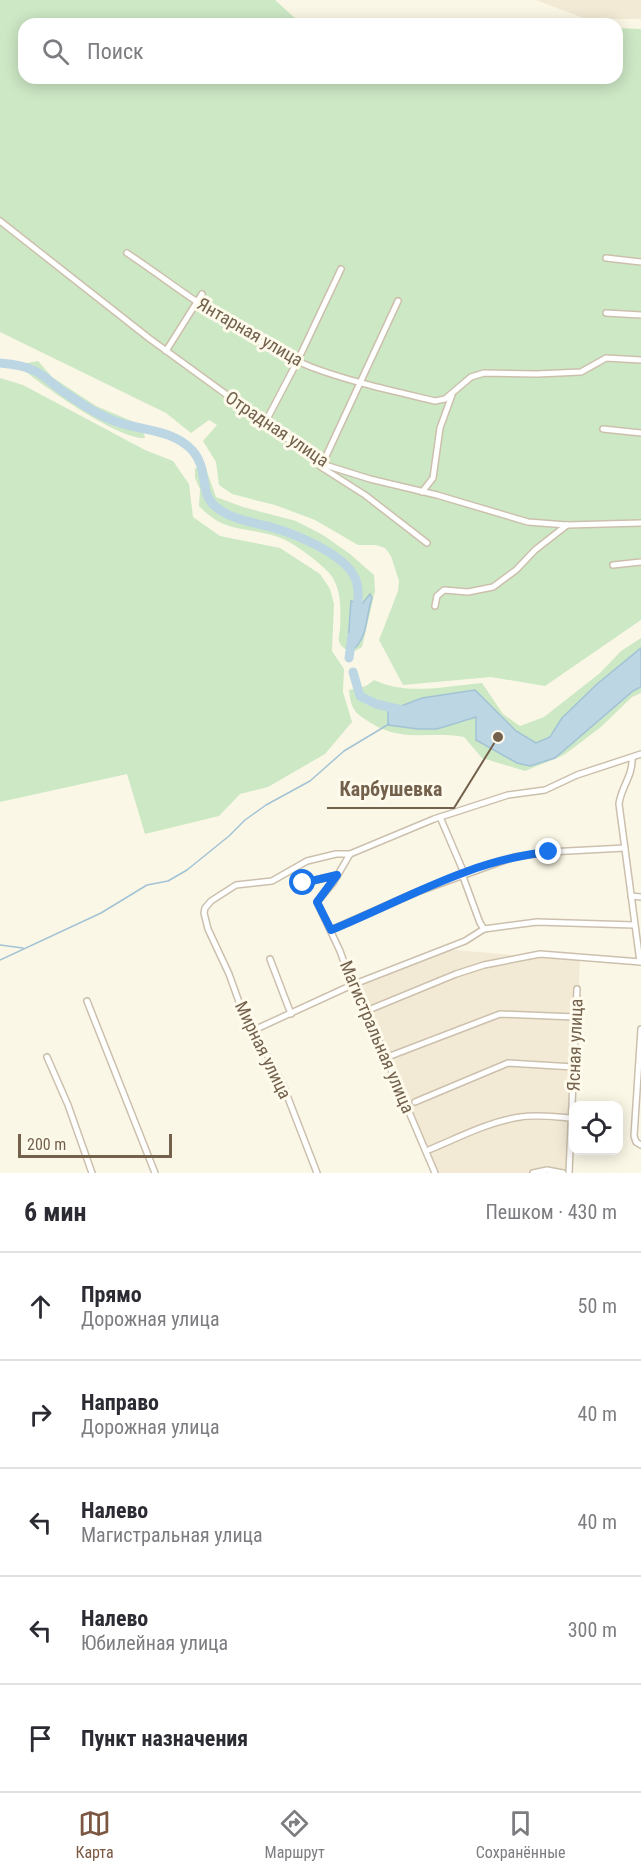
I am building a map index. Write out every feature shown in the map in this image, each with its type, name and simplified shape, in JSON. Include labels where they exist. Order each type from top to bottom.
[{"type":"street","name":"Отрадная улица","points":[[0,221],[166,351],[322,464],[528,522],[567,525],[641,523]]},
{"type":"street","name":"Янтарная улица","points":[[127,253],[258,340],[298,360],[361,384],[435,401],[452,395]]},
{"type":"street","points":[[606,258],[641,262]]},
{"type":"street","points":[[265,423],[341,269]]},
{"type":"street","points":[[166,351],[202,294]]},
{"type":"street","points":[[398,301],[321,467],[365,495],[427,543]]},
{"type":"street","points":[[606,313],[641,315]]},
{"type":"street","points":[[422,492],[433,478],[440,428],[452,395],[471,377],[484,374],[580,372],[606,358],[641,360]]},
{"type":"street","points":[[603,429],[641,433]]},
{"type":"street","points":[[435,606],[437,597],[444,590],[468,592],[493,587],[516,570],[535,549],[567,525]]},
{"type":"street","points":[[613,565],[641,562]]},
{"type":"street","points":[[303,883],[337,875],[350,854],[440,818],[508,795],[545,790],[578,775],[641,754]]},
{"type":"street","points":[[366,1011],[456,974],[484,965],[540,954],[641,962],[634,925],[619,804],[622,790],[631,774],[632,758]]},
{"type":"street","points":[[440,818],[480,923],[484,928]]},
{"type":"street","points":[[331,930],[463,874],[531,853],[625,848]]},
{"type":"street","name":"Мирная улица","points":[[317,1173],[282,1084],[243,1013],[229,974],[208,929],[205,908],[211,901],[236,885],[272,881],[307,861],[336,854],[350,854]]},
{"type":"street","name":"Магистральная улица","points":[[337,875],[317,902],[435,1173]]},
{"type":"street","points":[[631,896],[641,897]]},
{"type":"street","points":[[254,1030],[352,985],[465,941],[484,928],[537,922],[634,925]]},
{"type":"street","points":[[270,959],[291,1014]]},
{"type":"street","name":"Ясная улица","points":[[573,1101],[577,989]]},
{"type":"street","points":[[87,1001],[155,1173]]},
{"type":"street","points":[[385,1058],[500,1014],[576,1017]]},
{"type":"street","points":[[638,1143],[634,1136],[641,1029]]},
{"type":"street","points":[[47,1057],[69,1105],[92,1173]]},
{"type":"street","points":[[415,1102],[508,1063],[574,1067]]},
{"type":"street","points":[[426,1151],[488,1125],[509,1119],[544,1116],[569,1118]]},
{"type":"street","name":"Ясная улица","points":[[569,1173],[570,1155]]},
{"type":"street","points":[[533,1173],[547,1170],[563,1173]]},
{"type":"shaded area","points":[[536,0],[641,0],[641,19],[583,18]]},
{"type":"shaded area","points":[[455,950],[580,961],[574,1101],[569,1101],[571,1173],[432,1173],[351,986],[430,951]]},
{"type":"green space","points":[[0,0],[275,0],[295,18],[18,18],[18,84],[623,84],[623,28],[641,29],[641,620],[545,686],[491,677],[403,685],[379,640],[398,591],[399,581],[391,556],[385,548],[376,545],[358,545],[315,520],[275,505],[232,494],[219,485],[216,462],[203,441],[217,425],[209,420],[191,433],[166,413],[0,332]]},
{"type":"green space","points":[[38,361],[52,377],[96,406],[134,422],[143,430],[145,438],[134,437],[101,422],[65,400],[24,370],[22,364]]},
{"type":"green space","points":[[0,378],[23,385],[145,450],[173,461],[189,484],[193,517],[220,536],[280,548],[320,574],[330,589],[334,604],[332,651],[344,669],[343,692],[352,722],[325,754],[268,787],[240,794],[219,816],[145,834],[127,774],[0,802]]},
{"type":"green space","points":[[195,468],[206,469],[216,497],[243,507],[296,521],[323,535],[374,575],[375,591],[362,647],[353,652],[344,648],[340,643],[339,595],[330,574],[308,555],[278,537],[236,528],[209,515],[199,506],[200,489],[195,478]]},
{"type":"green space","points":[[641,638],[641,693],[632,697],[601,727],[564,755],[525,771],[482,758],[464,737],[406,735],[383,729],[358,713],[350,697],[349,690],[366,686],[374,680],[400,688],[414,689],[482,683],[503,714],[520,726],[544,717],[600,673],[621,651]]},
{"type":"water","points":[[370,594],[372,598],[364,633],[352,650],[348,643],[351,601],[362,604]]},
{"type":"water","points":[[641,648],[641,687],[633,691],[555,758],[530,766],[517,763],[476,740],[476,717],[437,729],[388,725],[388,711],[422,698],[475,690],[516,731],[536,743],[550,737],[562,718],[597,684]]},
{"type":"waterway","points":[[0,363],[35,371],[105,417],[122,424],[164,434],[184,443],[192,450],[201,465],[207,495],[216,507],[235,518],[271,527],[318,546],[350,569],[358,586],[357,614]]},
{"type":"waterway","points":[[349,658],[352,636]]},
{"type":"waterway","points":[[353,672],[360,696],[376,704],[402,710]]},
{"type":"waterway","points":[[0,960],[101,913],[147,885],[168,881],[187,870],[245,820],[266,805],[310,781],[344,751],[389,724]]},
{"type":"waterway","points":[[0,945],[23,948]]},
{"type":"place","name":"Карбушевка","points":[[498,737]]},
{"type":"route","points":[[303,883],[337,875],[317,902],[331,930],[464,873],[523,855],[549,852]]}]
